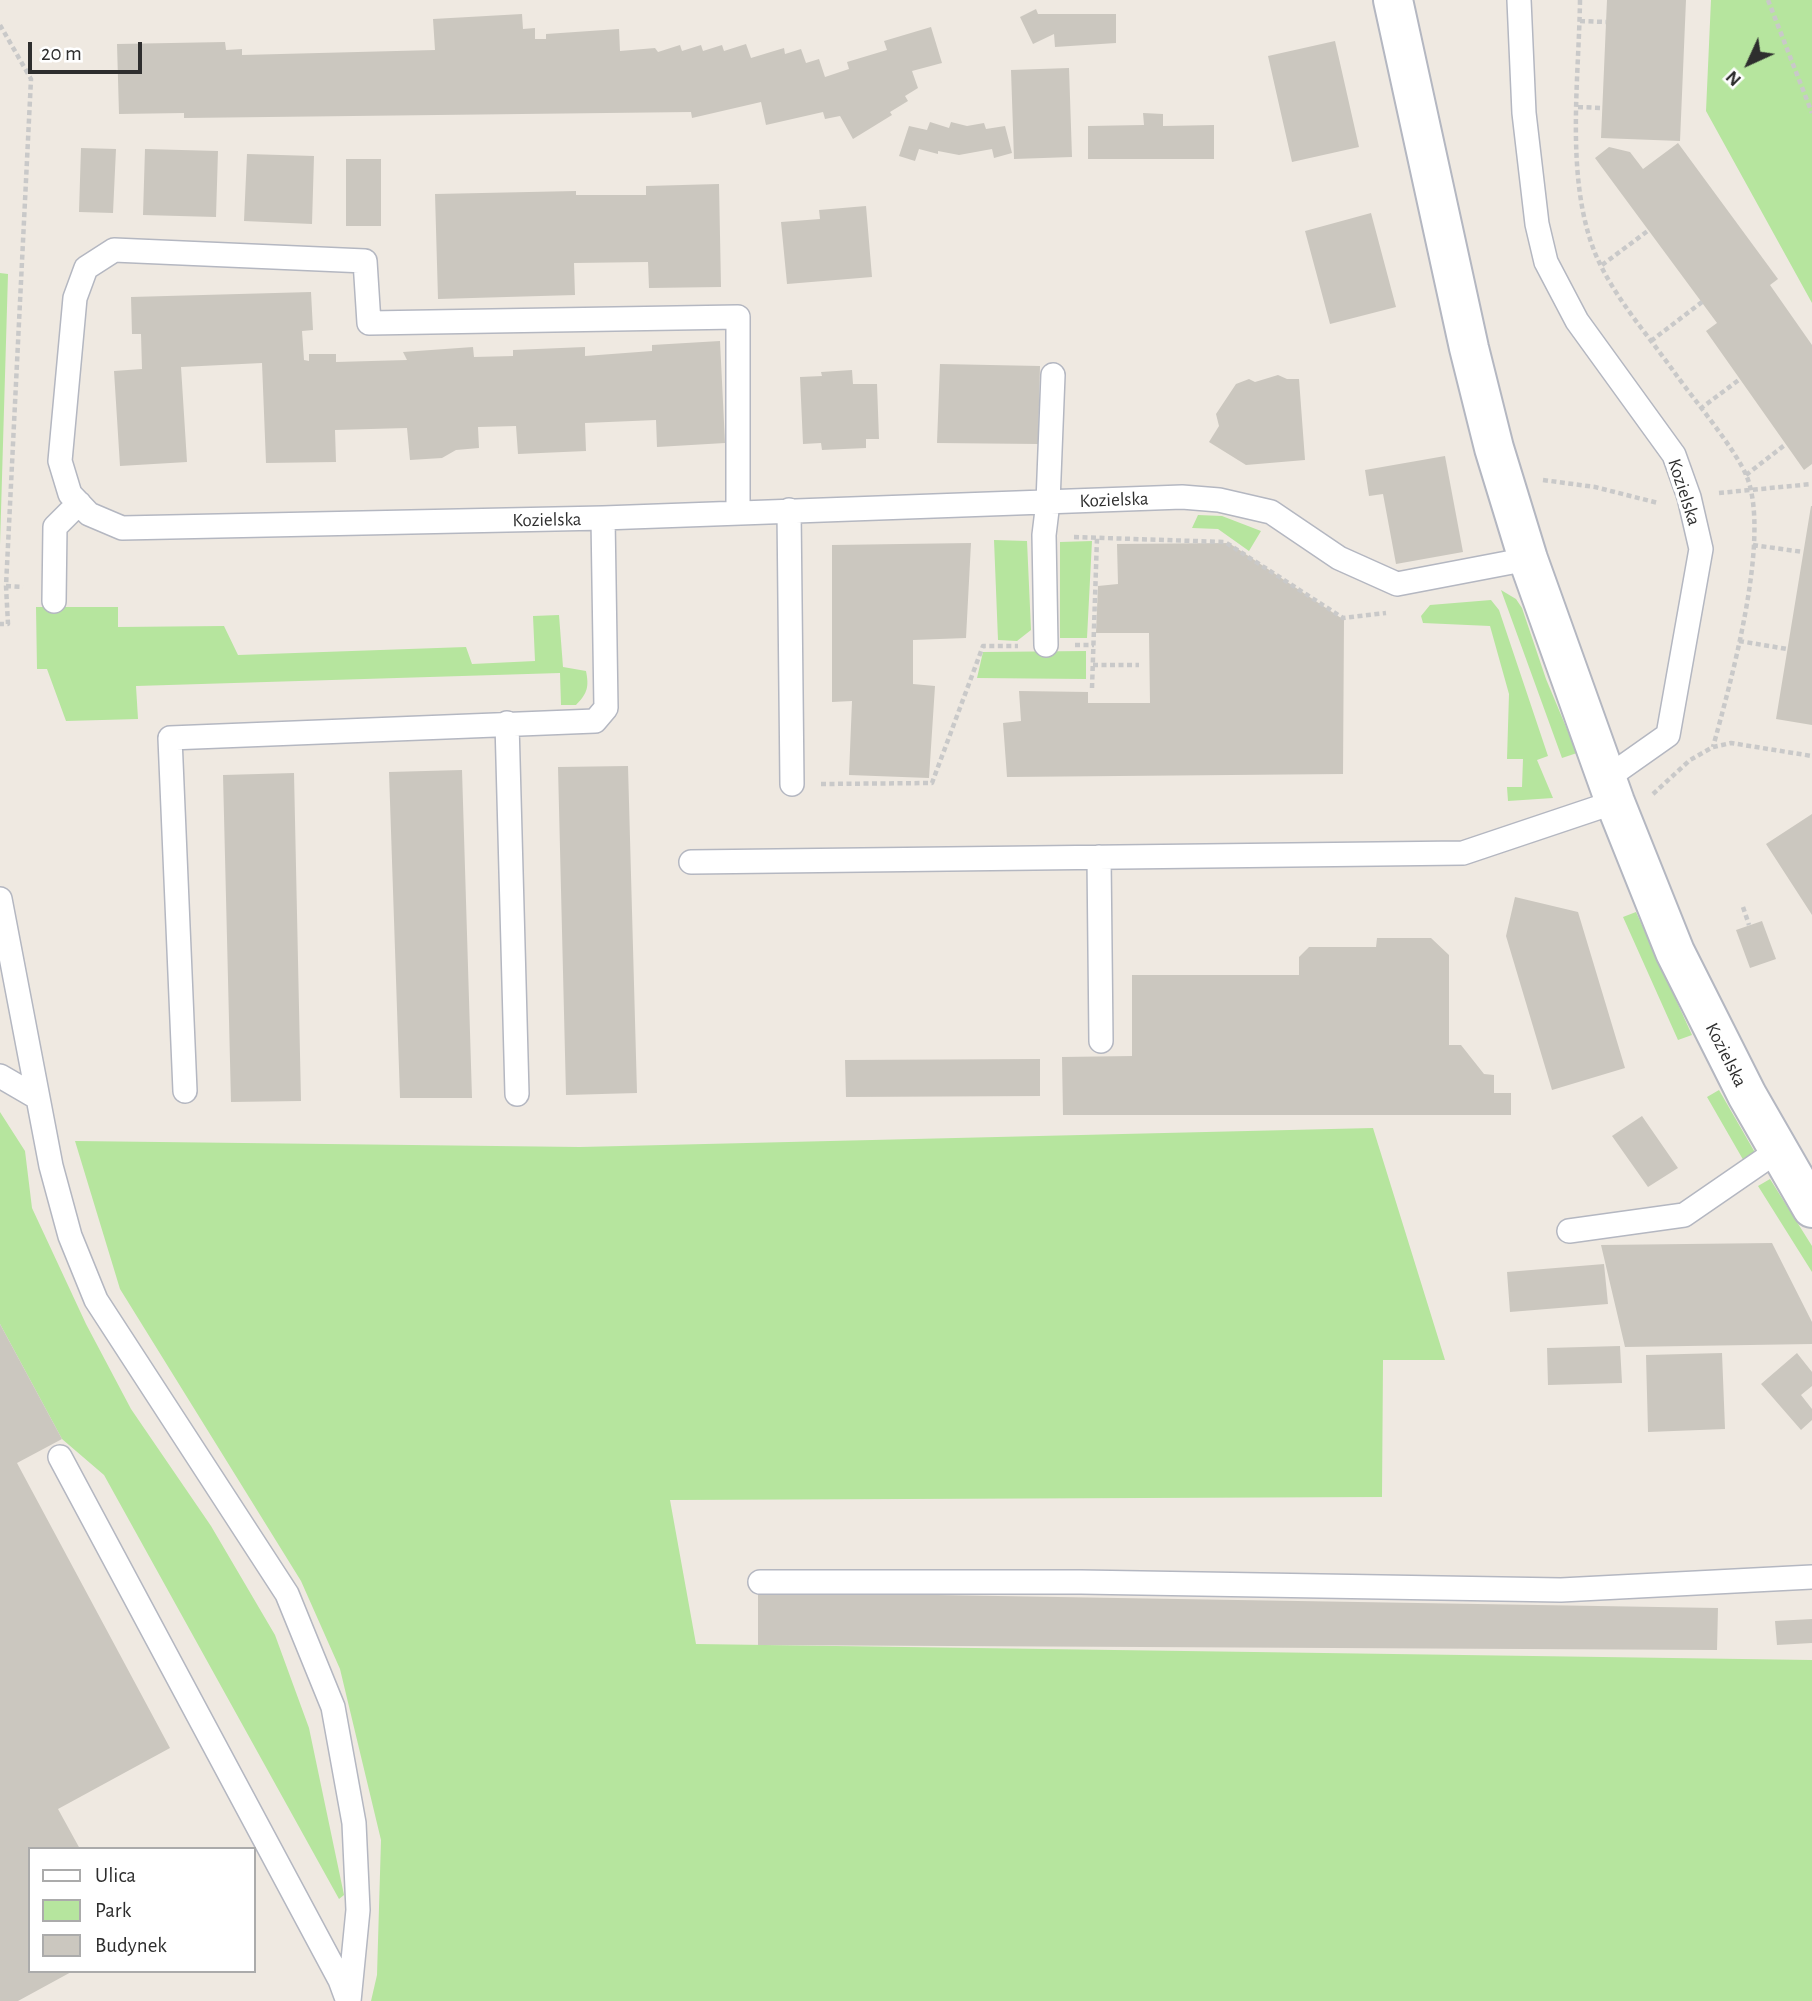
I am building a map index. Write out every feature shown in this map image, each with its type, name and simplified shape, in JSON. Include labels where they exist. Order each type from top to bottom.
[{"type":"street","name":"Kozielska","points":[[1393,0],[1469,348],[1494,448],[1528,559],[1623,793],[1675,951],[1777,1151],[1812,1208]]},
{"type":"lane","name":"Kozielska","points":[[1519,0],[1524,113],[1537,224],[1546,262],[1577,321],[1674,455],[1689,497],[1701,549],[1668,735],[1623,793]]},
{"type":"lane","name":"Kozielska","points":[[738,512],[738,317],[369,323],[365,261],[154,249],[114,250],[86,268],[75,298],[60,461],[70,494],[89,514],[122,528],[603,518],[1182,497],[1219,500],[1271,512],[1339,558],[1397,584],[1528,559]]},
{"type":"lane","points":[[1046,645],[1044,535],[1048,502],[1053,375]]},
{"type":"lane","points":[[54,601],[55,527],[79,503]]},
{"type":"lane","points":[[789,510],[792,784]]},
{"type":"lane","points":[[185,1091],[170,738],[595,721],[606,708],[603,518]]},
{"type":"lane","points":[[507,723],[517,1094]]},
{"type":"lane","points":[[691,862],[1463,853],[1623,793]]},
{"type":"lane","points":[[1099,857],[1101,1041]]},
{"type":"lane","points":[[0,899],[51,1166],[70,1236],[96,1300],[287,1594],[333,1707],[354,1823],[358,1910],[348,2001]]},
{"type":"lane","points":[[0,1076],[38,1098]]},
{"type":"lane","points":[[1569,1231],[1684,1215],[1777,1151]]},
{"type":"lane","points":[[60,1457],[340,1980],[348,2001]]},
{"type":"lane","points":[[760,1583],[1081,1582],[1562,1590],[1812,1577]]},
{"type":"path","points":[[1580,0],[1577,178],[1586,225],[1602,265],[1628,311],[1746,475],[1752,490],[1756,514],[1754,545],[1739,641],[1713,747]]},
{"type":"path","points":[[1768,0],[1812,113]]},
{"type":"path","points":[[1580,21],[1606,22]]},
{"type":"path","points":[[0,25],[31,79],[7,572],[8,624],[0,624]]},
{"type":"path","points":[[1578,107],[1602,108]]},
{"type":"path","points":[[1602,265],[1649,230]]},
{"type":"path","points":[[1651,341],[1702,302]]},
{"type":"path","points":[[1700,409],[1740,379]]},
{"type":"path","points":[[1746,475],[1786,444]]},
{"type":"path","points":[[1536,479],[1595,487],[1660,503]]},
{"type":"path","points":[[1689,497],[1812,484]]},
{"type":"path","points":[[1088,537],[1225,542],[1343,618],[1394,612]]},
{"type":"path","points":[[1092,688],[1097,538]]},
{"type":"path","points":[[1754,545],[1803,552]]},
{"type":"path","points":[[1739,641],[1787,649]]},
{"type":"path","points":[[792,784],[932,783],[983,646],[1046,645]]},
{"type":"path","points":[[1085,645],[1094,645]]},
{"type":"path","points":[[1093,665],[1139,665]]},
{"type":"path","points":[[1623,793],[1713,747],[1731,743],[1812,756]]},
{"type":"path","points":[[1743,907],[1749,925]]},
{"type":"green space","points":[[1711,0],[1812,0],[1812,303],[1706,111]]},
{"type":"green space","points":[[0,273],[8,274],[0,545]]},
{"type":"green space","points":[[1198,515],[1222,516],[1261,531],[1249,551],[1218,529],[1192,528]]},
{"type":"green space","points":[[994,540],[1027,541],[1031,630],[1017,641],[998,640]]},
{"type":"green space","points":[[1092,541],[1087,638],[1060,638],[1060,542]]},
{"type":"green space","points":[[1501,590],[1516,599],[1522,608],[1546,679],[1577,753],[1562,758]]},
{"type":"green space","points":[[1491,600],[1499,610],[1548,756],[1537,760],[1553,798],[1508,801],[1507,787],[1522,787],[1523,759],[1507,759],[1509,694],[1490,626],[1423,623],[1421,616],[1430,605]]},
{"type":"green space","points":[[36,607],[118,607],[118,627],[224,626],[238,655],[466,647],[472,664],[535,661],[533,616],[559,615],[563,667],[586,671],[587,685],[583,697],[576,705],[561,705],[560,673],[136,686],[138,719],[66,721],[47,669],[37,669]]},
{"type":"green space","points":[[1086,651],[1086,679],[977,678],[983,652]]},
{"type":"green space","points":[[1636,912],[1692,1035],[1678,1040],[1623,917]]},
{"type":"green space","points":[[1719,1090],[1757,1156],[1745,1163],[1707,1097]]},
{"type":"green space","points":[[0,1112],[25,1151],[32,1208],[86,1324],[131,1409],[211,1526],[275,1635],[309,1728],[344,1895],[339,1899],[104,1475],[62,1439],[0,1324]]},
{"type":"green space","points":[[1373,1128],[1445,1360],[1383,1360],[1382,1497],[670,1500],[696,1644],[1812,1660],[1812,2001],[371,2001],[377,1975],[381,1840],[340,1669],[301,1581],[120,1289],[75,1141],[580,1147]]},
{"type":"green space","points":[[1770,1179],[1812,1246],[1812,1272],[1758,1186]]},
{"type":"building","points":[[1607,0],[1686,0],[1680,141],[1601,138]]},
{"type":"building","points":[[1036,9],[1038,14],[1116,14],[1116,43],[1055,47],[1054,34],[1033,44],[1020,17]]},
{"type":"building","points":[[522,14],[523,29],[535,28],[535,39],[546,39],[546,34],[619,29],[620,51],[655,48],[658,52],[680,45],[682,51],[701,45],[703,51],[722,45],[724,51],[746,44],[751,58],[784,48],[785,54],[801,49],[806,63],[819,59],[825,77],[849,69],[847,62],[887,50],[884,41],[931,27],[942,63],[912,71],[918,88],[905,96],[908,101],[890,112],[892,115],[853,139],[840,116],[825,119],[823,112],[766,125],[761,102],[692,118],[691,112],[184,118],[184,113],[119,114],[117,44],[225,42],[226,50],[242,49],[242,55],[435,50],[433,19]]},
{"type":"building","points":[[1335,41],[1359,147],[1292,162],[1268,56]]},
{"type":"building","points":[[1069,68],[1072,157],[1014,159],[1011,70]]},
{"type":"building","points":[[1143,113],[1163,114],[1163,126],[1214,125],[1214,159],[1088,159],[1088,126],[1144,125]]},
{"type":"building","points":[[930,122],[949,128],[951,122],[967,126],[984,123],[986,129],[1005,126],[1012,153],[994,158],[992,149],[959,155],[938,151],[938,154],[919,149],[915,161],[899,156],[909,126],[927,130]]},
{"type":"building","points":[[1678,143],[1778,279],[1770,285],[1812,345],[1812,464],[1804,470],[1706,331],[1717,323],[1595,158],[1609,147],[1630,152],[1643,169]]},
{"type":"building","points":[[81,148],[116,149],[113,213],[79,212]]},
{"type":"building","points":[[145,149],[218,151],[216,217],[143,215]]},
{"type":"building","points":[[247,154],[314,156],[312,224],[244,221]]},
{"type":"building","points":[[346,159],[381,159],[381,226],[346,226]]},
{"type":"building","points":[[719,184],[721,287],[649,288],[648,262],[574,263],[575,295],[438,299],[435,194],[576,191],[576,195],[646,195],[646,186]]},
{"type":"building","points":[[866,206],[872,277],[787,284],[781,222],[820,219],[819,210]]},
{"type":"building","points":[[1371,213],[1396,307],[1330,324],[1305,231]]},
{"type":"building","points":[[311,292],[313,330],[302,331],[304,360],[309,361],[309,354],[336,354],[336,362],[407,360],[403,352],[473,347],[474,357],[513,356],[513,350],[585,347],[585,356],[652,351],[652,345],[720,341],[725,443],[657,447],[656,420],[585,423],[586,451],[518,454],[516,426],[478,427],[479,448],[456,450],[442,458],[410,460],[407,428],[335,430],[336,462],[266,463],[262,363],[181,367],[187,462],[120,466],[114,371],[142,369],[141,334],[132,334],[131,297]]},
{"type":"building","points":[[940,364],[1040,366],[1038,444],[937,443]]},
{"type":"building","points":[[852,370],[853,384],[877,384],[879,439],[866,439],[866,448],[822,450],[821,443],[803,444],[800,377],[822,376],[821,372]]},
{"type":"building","points":[[1278,375],[1287,379],[1299,379],[1305,460],[1246,465],[1209,442],[1219,426],[1216,414],[1236,384],[1249,379],[1255,382]]},
{"type":"building","points":[[1445,456],[1463,552],[1396,564],[1383,494],[1369,496],[1365,470]]},
{"type":"building","points":[[1812,506],[1812,725],[1776,719]]},
{"type":"building","points":[[971,543],[966,638],[913,640],[913,684],[935,686],[929,778],[849,775],[852,701],[832,702],[832,545]]},
{"type":"building","points":[[1229,543],[1344,620],[1343,774],[1007,777],[1003,723],[1021,721],[1019,691],[1088,692],[1088,703],[1150,703],[1149,633],[1096,633],[1098,586],[1118,584],[1117,544]]},
{"type":"building","points":[[628,766],[637,1093],[566,1095],[558,767]]},
{"type":"building","points":[[462,770],[472,1098],[400,1098],[389,772]]},
{"type":"building","points":[[294,773],[301,1101],[231,1102],[223,775]]},
{"type":"building","points":[[1812,814],[1812,915],[1766,844]]},
{"type":"building","points":[[1515,897],[1578,912],[1625,1068],[1552,1090],[1506,936]]},
{"type":"building","points":[[1762,921],[1776,959],[1750,968],[1736,930]]},
{"type":"building","points":[[1377,938],[1431,938],[1449,955],[1449,1045],[1461,1045],[1484,1074],[1494,1075],[1494,1093],[1511,1093],[1511,1115],[1063,1115],[1062,1057],[1132,1056],[1132,975],[1299,975],[1299,957],[1309,947],[1376,947]]},
{"type":"building","points":[[1040,1059],[1040,1096],[846,1097],[845,1060]]},
{"type":"building","points":[[1642,1116],[1678,1168],[1648,1187],[1612,1136]]},
{"type":"building","points":[[1772,1243],[1812,1322],[1812,1344],[1625,1347],[1601,1245]]},
{"type":"building","points":[[1604,1264],[1608,1304],[1510,1312],[1507,1272]]},
{"type":"building","points":[[0,1324],[62,1439],[17,1463],[170,1748],[58,1809],[79,1847],[28,1847],[28,1973],[69,1973],[18,2001],[0,2001]]},
{"type":"building","points":[[1620,1346],[1622,1383],[1548,1385],[1547,1348]]},
{"type":"building","points":[[1722,1353],[1725,1429],[1648,1432],[1646,1355]]},
{"type":"building","points":[[1797,1353],[1812,1372],[1812,1386],[1801,1395],[1812,1409],[1812,1420],[1801,1430],[1761,1384]]},
{"type":"building","points":[[758,1592],[1718,1608],[1717,1650],[758,1645]]},
{"type":"building","points":[[1812,1619],[1812,1643],[1777,1645],[1775,1621]]}]
